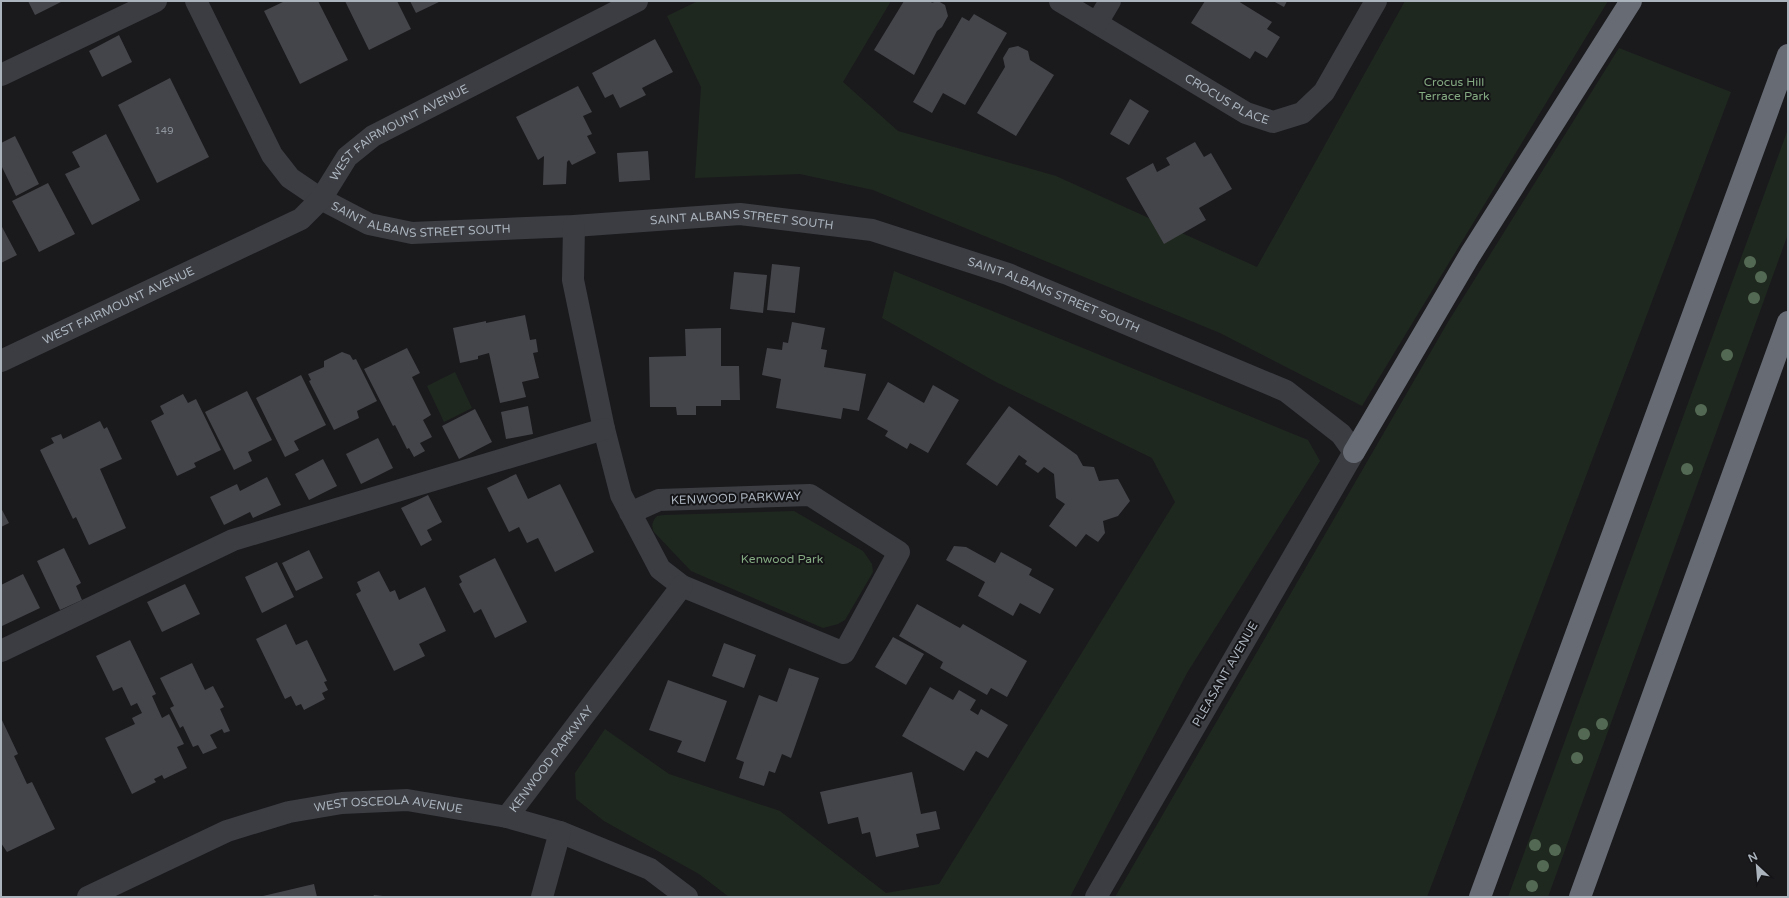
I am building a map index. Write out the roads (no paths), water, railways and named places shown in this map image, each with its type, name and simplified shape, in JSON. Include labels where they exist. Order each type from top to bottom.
[{"type":"highway","points":[[1354,452],[1470,255],[1631,1]]},
{"type":"highway","points":[[1480,897],[1788,55]]},
{"type":"highway","points":[[1580,897],[1788,322]]},
{"type":"street","points":[[1,75],[156,1]]},
{"type":"street","name":"SAINT ALBANS STREET SOUTH","points":[[196,1],[272,155],[290,178],[321,199],[369,224],[412,233],[574,226],[740,214],[872,230],[1008,274],[1286,391],[1341,434],[1354,452]]},
{"type":"street","name":"WEST FAIRMOUNT AVENUE","points":[[1,361],[300,219],[321,199],[347,157],[373,136],[637,1]]},
{"type":"street","name":"CROCUS PLACE","points":[[1060,1],[1246,114],[1273,122],[1302,113],[1324,92],[1376,1]]},
{"type":"street","points":[[1097,23],[1110,1]]},
{"type":"street","name":"KENWOOD PARKWAY","points":[[574,226],[572,273],[604,429],[621,495],[630,513],[660,569],[682,586],[844,653],[899,552],[810,495],[659,500],[630,513]]},
{"type":"street","points":[[1,651],[233,540],[604,429]]},
{"type":"street","name":"PLEASANT AVENUE","points":[[1096,897],[1354,452]]},
{"type":"street","name":"KENWOOD PARKWAY","points":[[507,818],[682,586]]},
{"type":"street","name":"WEST OSCEOLA AVENUE","points":[[88,897],[227,831],[289,812],[342,803],[407,800],[507,818],[560,832],[650,869],[687,897]]},
{"type":"street","points":[[542,897],[560,832]]},
{"type":"park label","name":"Crocus Hill Terrace Park","points":[[1454,89]]},
{"type":"park label","name":"Kenwood Park","points":[[782,559]]}]
